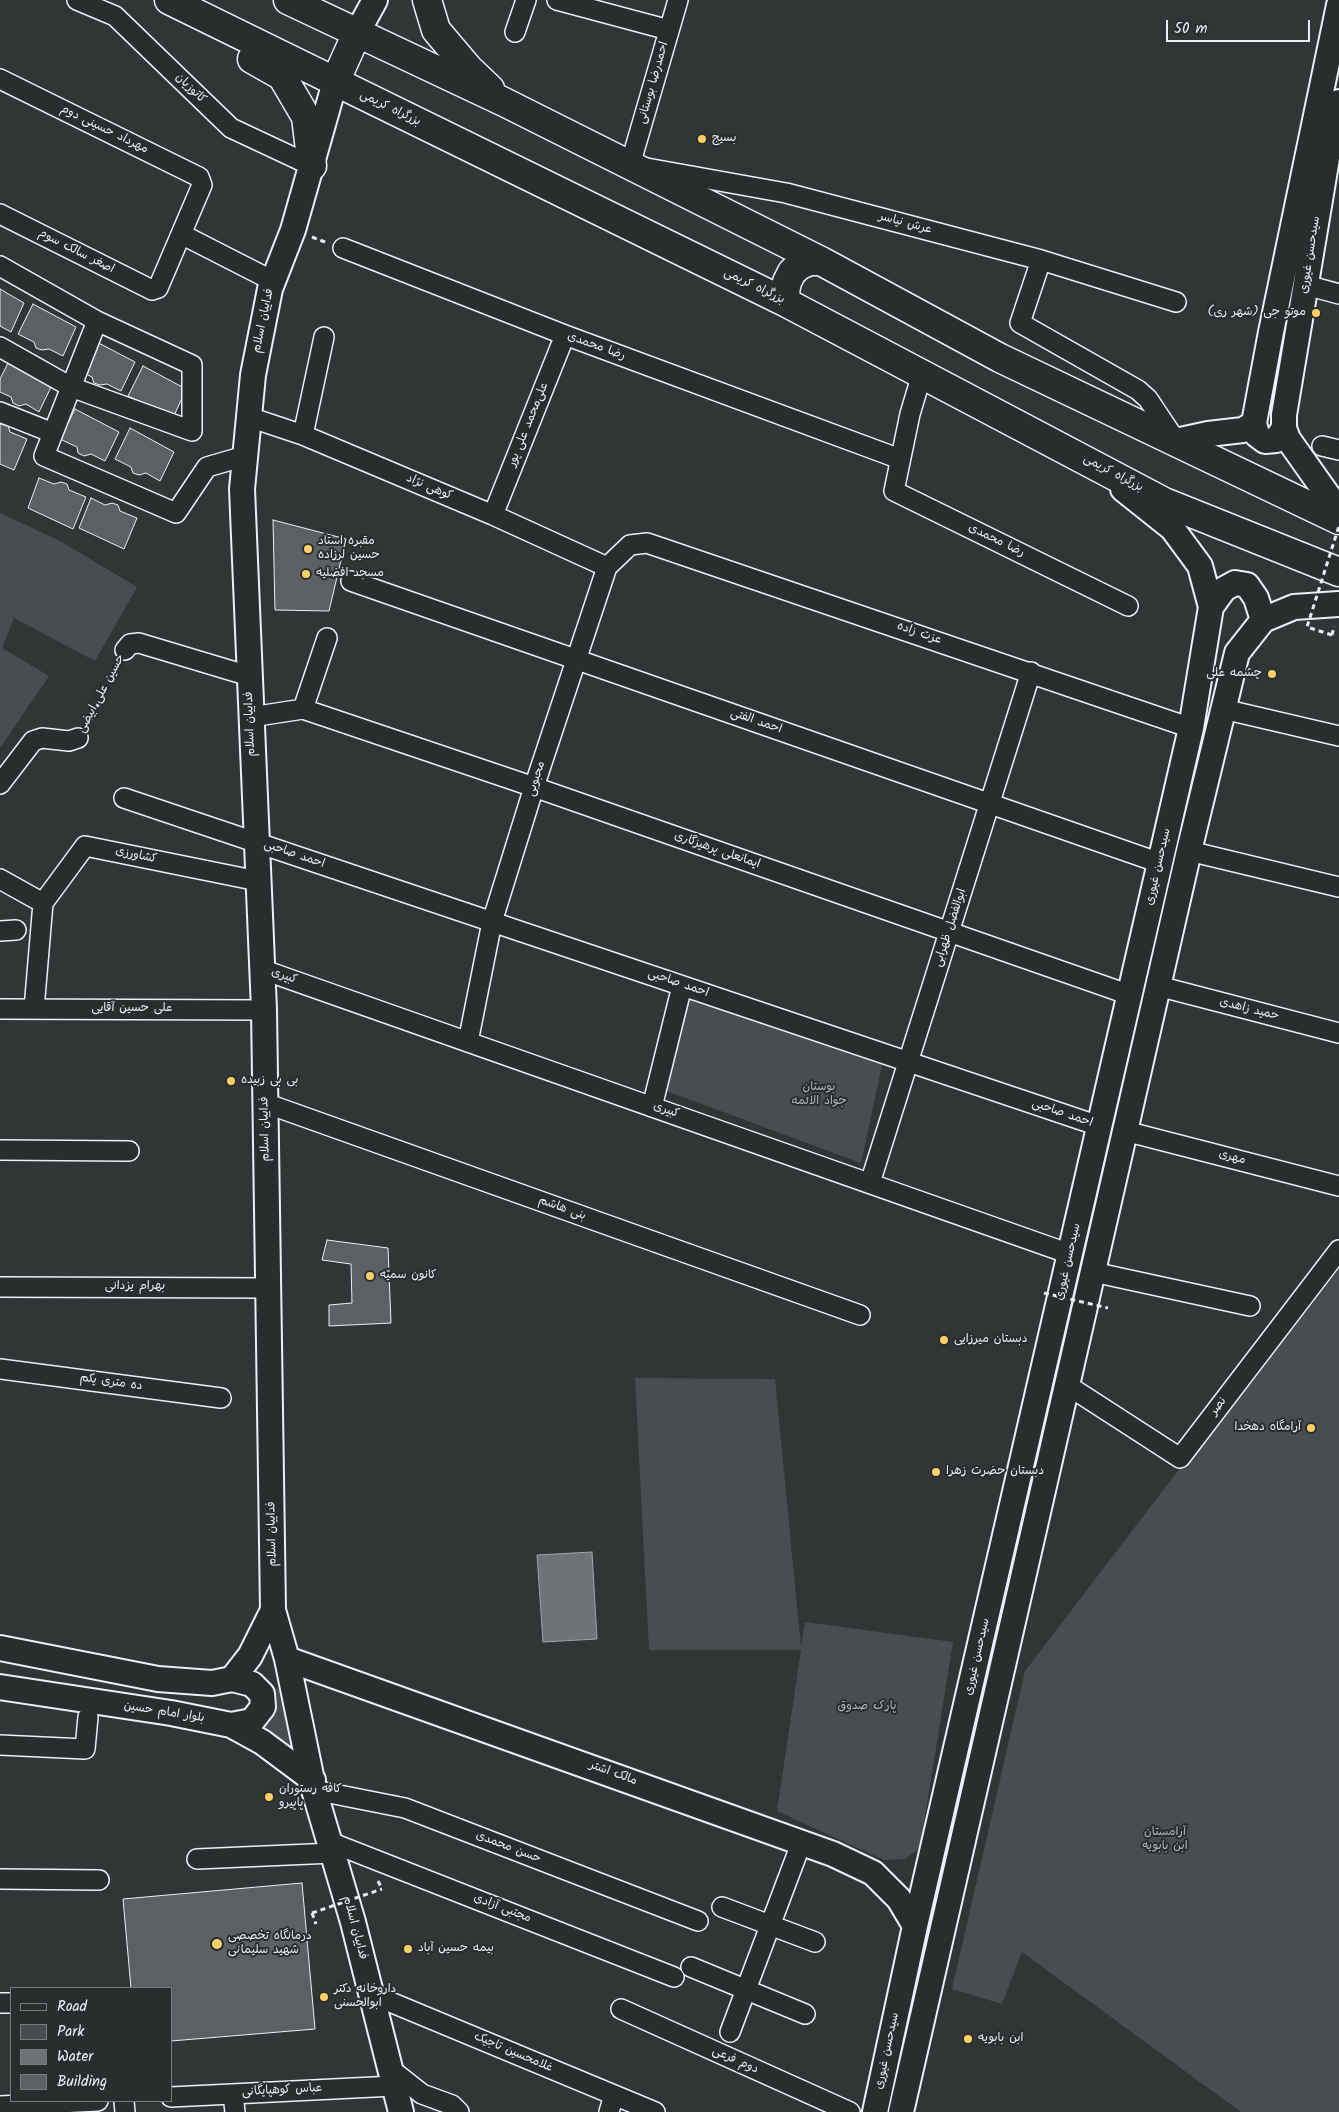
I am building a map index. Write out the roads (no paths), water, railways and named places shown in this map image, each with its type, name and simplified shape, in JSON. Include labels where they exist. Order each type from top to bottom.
[{"type":"highway","points":[[152,0],[282,76],[306,117],[312,166]]},
{"type":"highway","name":"بزرگراه کریمی","points":[[169,0],[787,303],[1164,502],[1339,572]]},
{"type":"highway","points":[[288,0],[504,102],[821,261],[1000,358],[1339,520]]},
{"type":"highway","points":[[427,0],[436,30],[469,69],[504,102]]},
{"type":"highway","points":[[335,82],[357,33]]},
{"type":"highway","points":[[787,303],[785,292],[792,272],[805,263],[821,261]]},
{"type":"main road","points":[[357,33],[363,0]]},
{"type":"main road","points":[[357,33],[374,0]]},
{"type":"main road","name":"سیدحسن غیوری","points":[[1254,423],[1339,5]]},
{"type":"main road","name":"فداییان اسلام","points":[[335,82],[293,230],[273,281],[253,375],[242,489],[264,1010],[273,1610],[287,1659],[314,1785],[401,2112]]},
{"type":"main road","name":"سیدحسن غیوری","points":[[1284,428],[1284,415],[1306,285],[1334,148],[1339,102]]},
{"type":"main road","points":[[1176,441],[1208,434],[1243,430],[1254,423],[1257,435],[1265,441],[1276,440],[1284,428]]},
{"type":"main road","points":[[1284,428],[1288,439],[1339,511]]},
{"type":"main road","name":"سیدحسن غیوری","points":[[874,2112],[915,1926],[1191,728],[1211,607],[1200,566],[1172,528],[1084,459]]},
{"type":"main road","points":[[1211,607],[1224,589],[1235,583],[1247,585],[1256,598],[1263,620]]},
{"type":"main road","name":"سیدحسن غیوری","points":[[901,2112],[1189,851],[1237,654],[1263,620],[1294,607],[1339,604]]},
{"type":"main road","points":[[232,1679],[250,1656],[273,1610]]},
{"type":"main road","points":[[0,1648],[158,1679],[212,1683],[232,1679],[252,1684],[262,1694],[263,1707],[252,1722],[231,1725]]},
{"type":"main road","name":"مالک اشتر","points":[[287,1659],[802,1841],[873,1873],[899,1899],[915,1926]]},
{"type":"main road","name":"بلوار امام حسین","points":[[0,1687],[171,1713],[231,1725],[262,1742],[314,1785]]},
{"type":"street","name":"کاتوزیان","points":[[77,0],[115,16],[231,128],[312,166]]},
{"type":"street","points":[[515,32],[526,0]]},
{"type":"street","points":[[557,0],[669,30]]},
{"type":"street","name":"احمدرضا بوستانی","points":[[630,165],[678,0]]},
{"type":"street","name":"مهرداد حسینی دوم","points":[[0,79],[200,177],[202,185],[181,234]]},
{"type":"street","name":"عرش نیاسر","points":[[630,165],[786,193],[1041,260],[1176,302]]},
{"type":"street","name":"اصغر سالک سوم","points":[[0,214],[152,290],[158,288],[181,234]]},
{"type":"street","points":[[181,234],[273,281]]},
{"type":"street","name":"رضا محمدی","points":[[342,248],[565,335],[900,459]]},
{"type":"street","points":[[1041,260],[1020,323],[1138,390],[1148,400],[1176,441]]},
{"type":"street","points":[[0,266],[97,321],[192,365],[192,431],[71,387],[0,347]]},
{"type":"street","points":[[1306,285],[1339,294]]},
{"type":"street","points":[[97,321],[44,456],[176,513],[207,467],[245,456]]},
{"type":"street","name":"علی‌محمد علی پور","points":[[493,515],[565,335]]},
{"type":"street","points":[[303,435],[324,337]]},
{"type":"street","name":"رضا محمدی","points":[[922,374],[910,414],[894,491],[1128,606]]},
{"type":"street","points":[[0,412],[53,433]]},
{"type":"street","name":"کوهی نژاد","points":[[249,417],[303,435],[493,515],[607,567]]},
{"type":"street","name":"محبوبی","points":[[468,1042],[492,922],[534,787],[607,567],[630,545],[647,543]]},
{"type":"street","name":"عزت زاده","points":[[647,543],[1031,672],[1191,728]]},
{"type":"street","name":"احمد الفتی","points":[[351,581],[1160,863]]},
{"type":"street","points":[[251,717],[303,709],[327,638]]},
{"type":"street","name":"حسین علی ابیضی","points":[[125,650],[130,644],[139,643],[249,676]]},
{"type":"street","name":"ابوالفضل ظهرابی","points":[[870,1183],[1031,672]]},
{"type":"street","points":[[1223,708],[1339,736]]},
{"type":"street","name":"ایمانعلی پرهیزگاری","points":[[303,709],[534,787],[1130,994]]},
{"type":"street","name":"حسین علی ابیضی","points":[[0,784],[33,741],[42,738],[69,741],[78,738]]},
{"type":"street","name":"احمد صاحبی","points":[[124,798],[1099,1126]]},
{"type":"street","name":"کشاورزی","points":[[42,903],[85,846],[258,882]]},
{"type":"street","points":[[1189,851],[1339,887]]},
{"type":"street","points":[[0,879],[42,903],[34,1009]]},
{"type":"street","name":"کبیری","points":[[261,969],[1070,1254]]},
{"type":"street","points":[[652,1107],[682,986]]},
{"type":"street","name":"حمید زاهدی","points":[[1158,986],[1339,1033]]},
{"type":"street","name":"علی حسین آقایی","points":[[0,1009],[264,1010]]},
{"type":"street","name":"بنی هاشم","points":[[265,1103],[860,1315]]},
{"type":"street","name":"مهری","points":[[1125,1131],[1339,1186]]},
{"type":"street","points":[[0,1150],[129,1151]]},
{"type":"street","name":"نصر","points":[[1067,1385],[1180,1458],[1339,1250]]},
{"type":"street","points":[[1093,1272],[1250,1306]]},
{"type":"street","name":"بهرام یزدانی","points":[[0,1287],[269,1288]]},
{"type":"street","name":"ده متری یکم","points":[[0,1368],[221,1398]]},
{"type":"street","points":[[0,1745],[85,1749],[88,1717]]},
{"type":"street","name":"حسن محمدی","points":[[314,1785],[405,1808],[698,1921]]},
{"type":"street","points":[[730,2032],[802,1841]]},
{"type":"street","points":[[197,1858],[331,1848]]},
{"type":"street","name":"مجتبی آزادی","points":[[331,1848],[674,1977]]},
{"type":"street","points":[[0,1879],[99,1880]]},
{"type":"street","points":[[722,1907],[815,1942]]},
{"type":"street","points":[[691,1968],[806,2014]]},
{"type":"street","name":"غلامحسین تاجیک","points":[[371,1994],[612,2103],[656,2112]]},
{"type":"street","name":"دوم فرعی","points":[[621,2009],[850,2112]]},
{"type":"street","points":[[391,2077],[422,2094],[452,2104],[459,2112]]},
{"type":"street","name":"عباس کوهپایگانی","points":[[172,2097],[234,2103],[391,2077]]},
{"type":"street","points":[[6,2108],[85,2102]]},
{"type":"water","points":[[592,1552],[597,1639],[543,1642],[537,1555]]},
{"type":"place","name":"بسیج","points":[[702,139]]},
{"type":"place","name":"موتو جی (شهر ری)","points":[[1316,313]]},
{"type":"place","name":"مقبره استاد حسین لرزاده","points":[[308,549]]},
{"type":"place","name":"مسجد افضلیه","points":[[306,574]]},
{"type":"place","name":"چشمه علی","points":[[1272,674]]},
{"type":"place","name":"بی بی زبیده","points":[[231,1081]]},
{"type":"place","name":"کانون سمیّه","points":[[370,1276]]},
{"type":"place","name":"دبستان میرزایی","points":[[944,1340]]},
{"type":"place","name":"آرامگاه دهخدا","points":[[1311,1428]]},
{"type":"place","name":"دبستان حضرت زهرا","points":[[936,1472]]},
{"type":"place","name":"کافه رستوران پاپیرو","points":[[269,1797]]},
{"type":"place","name":"درمانگاه تخصصی شهید سلیمانی","points":[[217,1944]]},
{"type":"place","name":"بیمه حسین آباد","points":[[408,1949]]},
{"type":"place","name":"داروخانه دکتر ابوالحسنی","points":[[324,1997]]},
{"type":"place","name":"ابن بابویه","points":[[968,2039]]},
{"type":"park label","name":"بوستان جواد الائمه","points":[[819,1095]]},
{"type":"park label","name":"پارک صدوق","points":[[867,1707]]},
{"type":"park label","name":"آرامستان ابن بابویه","points":[[1165,1840]]}]
